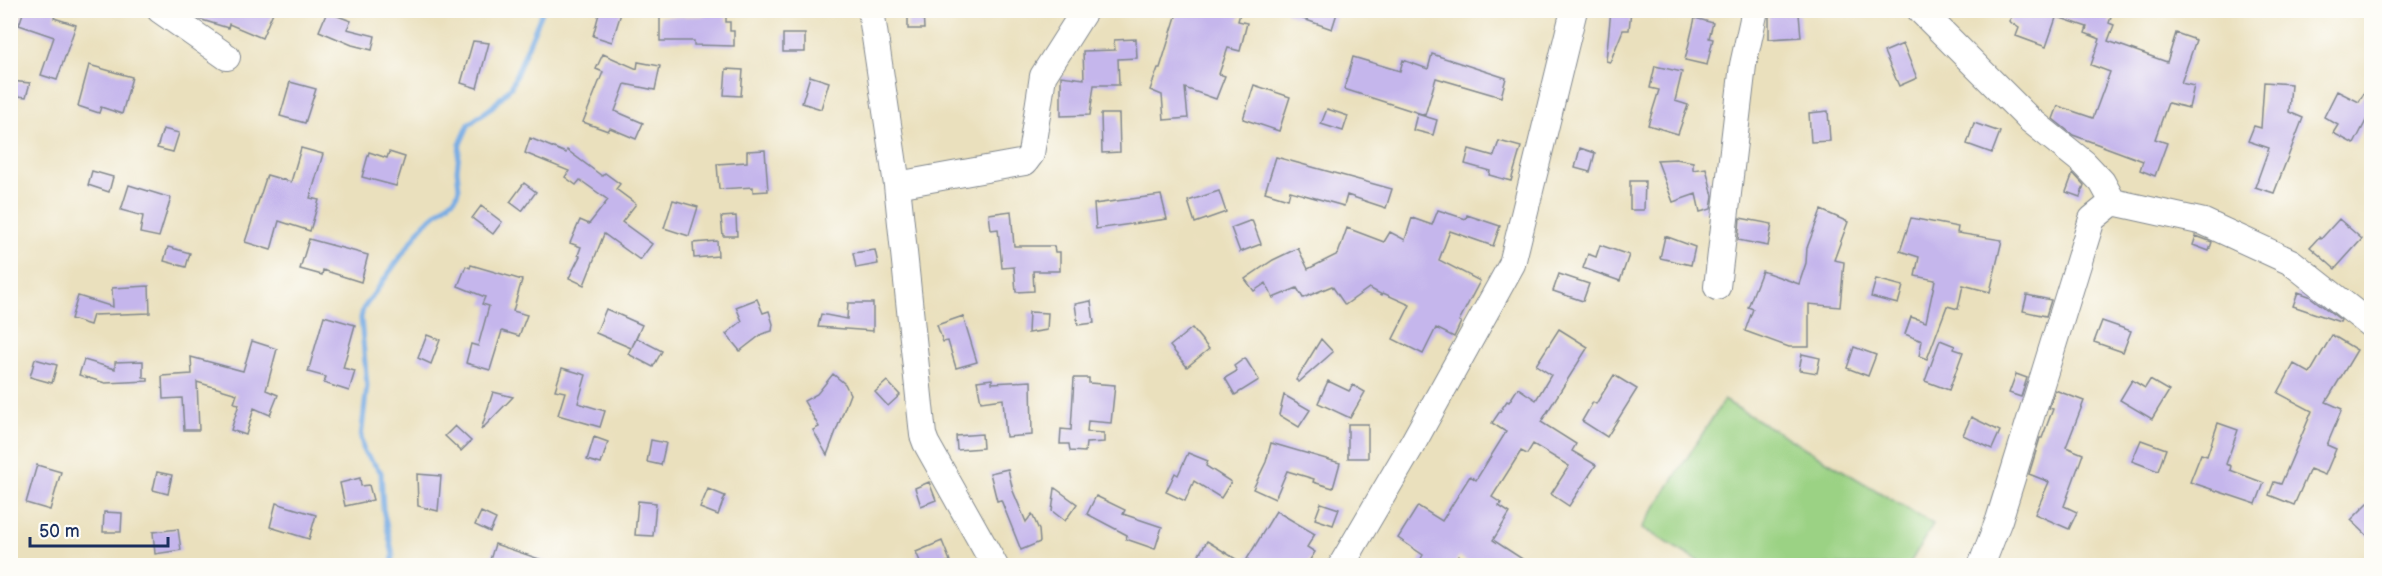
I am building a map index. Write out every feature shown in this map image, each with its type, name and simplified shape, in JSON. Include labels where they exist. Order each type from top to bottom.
[{"type":"street","points":[[160,10],[226,57]]},
{"type":"street","points":[[871,10],[897,185],[923,435],[995,566]]},
{"type":"street","points":[[897,185],[1025,162],[1029,159],[1043,76],[1085,10]]},
{"type":"street","points":[[1341,566],[1413,443],[1512,264],[1574,10]]},
{"type":"street","points":[[1717,287],[1743,65],[1755,10]]},
{"type":"street","points":[[1920,10],[2029,119],[2084,164],[2102,182],[2113,202],[2204,222],[2291,262],[2372,326]]},
{"type":"street","points":[[1981,566],[1999,520],[2092,219],[2113,202]]},
{"type":"green space","points":[[1724,400],[1933,524],[1909,565],[1705,565],[1642,528]]},
{"type":"building","points":[[24,10],[57,10],[54,18],[76,25],[57,80],[41,75],[54,37],[19,25]]},
{"type":"building","points":[[187,10],[274,10],[262,38],[229,24],[228,28],[199,19]]},
{"type":"building","points":[[600,10],[622,10],[612,42],[593,36]]},
{"type":"building","points":[[706,10],[726,10],[726,22],[730,22],[730,31],[734,31],[734,46],[694,45],[694,41],[660,41],[660,17],[706,16]]},
{"type":"building","points":[[908,10],[923,10],[924,29],[908,29]]},
{"type":"building","points":[[1178,10],[1241,10],[1238,21],[1247,23],[1240,51],[1228,48],[1219,74],[1225,76],[1216,99],[1185,88],[1188,118],[1164,120],[1162,95],[1150,90],[1158,68],[1160,68]]},
{"type":"building","points":[[1286,10],[1338,10],[1332,29],[1286,13]]},
{"type":"building","points":[[1611,10],[1631,10],[1629,30],[1623,30],[1610,62],[1606,61]]},
{"type":"building","points":[[2016,10],[2034,10],[2056,18],[2046,47],[2016,36],[2019,28],[2009,21]]},
{"type":"building","points":[[2046,10],[2113,10],[2109,23],[2114,25],[2108,41],[2167,62],[2176,33],[2196,40],[2181,83],[2194,86],[2189,108],[2168,103],[2155,139],[2167,143],[2155,176],[2140,170],[2143,161],[2073,135],[2053,119],[2058,106],[2093,118],[2110,72],[2091,65],[2100,39],[2085,33],[2087,27],[2046,13]]},
{"type":"building","points":[[327,12],[351,21],[347,29],[375,36],[372,50],[352,45],[319,31]]},
{"type":"building","points":[[1799,14],[1801,37],[1769,39],[1769,15]]},
{"type":"building","points":[[1695,18],[1713,23],[1709,38],[1713,39],[1707,65],[1685,60]]},
{"type":"building","points":[[783,34],[805,34],[805,52],[783,52]]},
{"type":"building","points":[[1136,39],[1137,58],[1118,59],[1119,85],[1094,85],[1090,115],[1061,116],[1061,76],[1084,79],[1083,51],[1115,50],[1114,40]]},
{"type":"building","points":[[473,41],[489,43],[477,88],[461,83]]},
{"type":"building","points":[[1903,44],[1917,78],[1899,86],[1884,52]]},
{"type":"building","points":[[603,54],[637,69],[638,62],[660,66],[655,90],[625,84],[615,111],[643,123],[636,139],[610,128],[608,131],[583,122],[603,72],[596,69]]},
{"type":"building","points":[[1432,54],[1506,78],[1501,97],[1436,78],[1425,115],[1344,89],[1353,57],[1400,71],[1403,60],[1428,69]]},
{"type":"building","points":[[89,65],[132,77],[122,114],[101,107],[99,113],[78,106]]},
{"type":"building","points":[[1655,66],[1682,72],[1675,101],[1688,105],[1678,134],[1648,125],[1659,90],[1650,88]]},
{"type":"building","points":[[726,69],[743,70],[741,96],[724,95]]},
{"type":"building","points":[[810,76],[829,82],[821,109],[802,103]]},
{"type":"building","points":[[2372,80],[2372,109],[2354,144],[2333,133],[2338,125],[2324,117],[2337,91],[2359,102]]},
{"type":"building","points":[[10,81],[30,83],[26,97],[10,95]]},
{"type":"building","points":[[290,82],[316,89],[305,123],[280,116]]},
{"type":"building","points":[[2264,82],[2291,84],[2289,112],[2303,118],[2274,193],[2255,187],[2269,148],[2248,141],[2254,126],[2261,128]]},
{"type":"building","points":[[1254,85],[1290,97],[1279,131],[1243,119]]},
{"type":"building","points":[[1327,109],[1348,116],[1343,131],[1321,124]]},
{"type":"building","points":[[1828,111],[1830,141],[1811,142],[1809,113]]},
{"type":"building","points":[[1101,114],[1119,114],[1120,152],[1102,153]]},
{"type":"building","points":[[1417,114],[1437,120],[1433,135],[1413,130]]},
{"type":"building","points":[[1974,123],[2000,132],[1992,153],[1967,144]]},
{"type":"building","points":[[163,129],[179,133],[173,152],[157,148]]},
{"type":"building","points":[[530,138],[566,153],[567,150],[602,176],[605,173],[620,184],[616,189],[636,204],[622,222],[652,244],[640,260],[604,234],[584,285],[569,278],[580,256],[578,255],[581,247],[570,243],[580,220],[589,224],[608,200],[580,180],[576,185],[565,177],[569,171],[525,153]]},
{"type":"building","points":[[1499,141],[1521,147],[1511,181],[1489,175],[1490,171],[1465,164],[1469,149],[1494,156]]},
{"type":"building","points":[[301,148],[323,154],[310,198],[319,200],[310,231],[279,221],[271,250],[245,242],[267,175],[291,182]]},
{"type":"building","points":[[1580,148],[1595,153],[1590,172],[1575,168]]},
{"type":"building","points":[[765,150],[768,191],[753,192],[753,187],[719,189],[717,164],[747,162],[747,151]]},
{"type":"building","points":[[369,152],[387,158],[389,152],[405,157],[396,186],[362,177]]},
{"type":"building","points":[[1276,157],[1392,189],[1386,208],[1347,195],[1344,206],[1290,191],[1288,199],[1265,192]]},
{"type":"building","points":[[1676,159],[1693,162],[1693,170],[1706,168],[1713,196],[1711,209],[1700,212],[1696,194],[1673,202],[1657,160]]},
{"type":"building","points":[[92,171],[113,177],[109,192],[88,185]]},
{"type":"building","points":[[2073,173],[2084,185],[2080,197],[2066,192]]},
{"type":"building","points":[[1630,181],[1645,181],[1644,210],[1630,210]]},
{"type":"building","points":[[524,183],[536,192],[522,211],[510,202]]},
{"type":"building","points":[[129,185],[171,198],[159,237],[140,233],[143,216],[121,210]]},
{"type":"building","points":[[1219,191],[1226,212],[1195,223],[1188,201]]},
{"type":"building","points":[[1161,195],[1167,219],[1096,229],[1094,204]]},
{"type":"building","points":[[673,200],[698,207],[689,236],[664,228]]},
{"type":"building","points":[[481,206],[502,222],[493,234],[472,218]]},
{"type":"building","points":[[1438,210],[1466,219],[1467,215],[1500,226],[1493,246],[1450,231],[1439,260],[1480,281],[1459,321],[1461,322],[1454,337],[1436,328],[1423,354],[1393,339],[1410,305],[1383,293],[1382,295],[1369,288],[1345,305],[1332,286],[1303,298],[1297,288],[1273,298],[1266,283],[1254,291],[1245,279],[1273,260],[1298,248],[1308,269],[1338,254],[1347,228],[1384,242],[1390,232],[1405,240],[1412,218],[1432,225]]},
{"type":"building","points":[[1821,210],[1848,222],[1834,260],[1844,262],[1840,307],[1809,304],[1809,347],[1789,347],[1745,331],[1753,309],[1748,307],[1762,271],[1799,284],[1806,263],[1807,248]]},
{"type":"building","points":[[1011,211],[1014,246],[1054,246],[1055,252],[1060,252],[1060,271],[1033,271],[1034,291],[1016,292],[1014,267],[1002,268],[998,229],[991,230],[989,214]]},
{"type":"building","points":[[736,216],[737,236],[723,236],[721,217]]},
{"type":"building","points":[[1740,218],[1772,224],[1768,246],[1738,240]]},
{"type":"building","points":[[1911,218],[1958,227],[1957,233],[2002,240],[1990,292],[1963,285],[1958,309],[1947,306],[1927,359],[1919,356],[1922,341],[1905,334],[1911,317],[1926,322],[1935,280],[1915,276],[1919,257],[1900,251]]},
{"type":"building","points":[[2339,219],[2362,239],[2335,269],[2310,247],[2319,237],[2321,239]]},
{"type":"building","points":[[1252,220],[1261,244],[1240,252],[1231,228]]},
{"type":"building","points":[[1665,236],[1695,247],[1691,265],[1660,258]]},
{"type":"building","points":[[2196,236],[2212,242],[2209,251],[2193,245]]},
{"type":"building","points":[[309,239],[368,255],[361,282],[323,270],[322,275],[300,269]]},
{"type":"building","points":[[717,241],[718,256],[694,258],[693,243]]},
{"type":"building","points":[[1600,245],[1629,255],[1620,281],[1583,268],[1588,254],[1596,257]]},
{"type":"building","points":[[168,247],[190,253],[186,267],[164,261]]},
{"type":"building","points":[[875,250],[878,264],[856,268],[853,253]]},
{"type":"building","points":[[471,265],[522,280],[513,311],[527,315],[519,336],[502,331],[490,370],[466,363],[471,344],[478,346],[489,306],[482,304],[485,297],[458,286],[466,266],[470,268]]},
{"type":"building","points":[[1559,274],[1589,284],[1583,301],[1553,291]]},
{"type":"building","points":[[1876,279],[1903,286],[1898,304],[1871,297]]},
{"type":"building","points":[[149,286],[150,313],[93,315],[90,325],[71,319],[78,296],[113,307],[112,288]]},
{"type":"building","points":[[2298,292],[2309,296],[2341,320],[2340,322],[2293,306]]},
{"type":"building","points":[[2027,295],[2051,300],[2046,316],[2023,311]]},
{"type":"building","points":[[757,299],[763,313],[769,311],[773,324],[772,331],[762,334],[740,351],[726,334],[742,321],[736,307]]},
{"type":"building","points":[[1091,301],[1094,323],[1078,325],[1075,304]]},
{"type":"building","points":[[848,303],[873,303],[873,331],[818,327],[821,314],[847,319]]},
{"type":"building","points":[[606,309],[642,325],[632,347],[637,338],[662,351],[653,367],[628,354],[631,348],[596,333]]},
{"type":"building","points":[[1029,312],[1048,313],[1047,330],[1028,333]]},
{"type":"building","points":[[324,316],[355,325],[343,368],[355,371],[349,391],[324,383],[326,377],[308,372]]},
{"type":"building","points":[[963,316],[977,362],[956,368],[948,341],[943,342],[937,325]]},
{"type":"building","points":[[2102,321],[2131,331],[2123,352],[2094,342]]},
{"type":"building","points":[[1192,328],[1209,349],[1187,367],[1170,346]]},
{"type":"building","points":[[1559,329],[1588,347],[1541,422],[1576,444],[1572,451],[1596,465],[1569,506],[1551,494],[1569,466],[1533,444],[1527,454],[1521,451],[1492,497],[1501,503],[1499,506],[1510,513],[1493,540],[1533,566],[1474,566],[1459,556],[1453,566],[1417,566],[1423,555],[1398,538],[1418,506],[1442,521],[1470,476],[1476,480],[1506,432],[1492,423],[1507,401],[1509,402],[1518,388],[1536,400],[1551,375],[1536,365]]},
{"type":"building","points":[[427,335],[440,340],[431,364],[418,358]]},
{"type":"building","points":[[2332,335],[2357,350],[2326,402],[2342,409],[2327,445],[2336,449],[2325,475],[2310,469],[2294,505],[2269,495],[2274,482],[2281,484],[2312,411],[2278,393],[2294,364],[2310,373]]},
{"type":"building","points":[[1321,339],[1333,352],[1299,382],[1296,380]]},
{"type":"building","points":[[1940,340],[1963,352],[1949,390],[1925,381]]},
{"type":"building","points":[[252,341],[277,349],[266,390],[278,395],[270,415],[254,408],[246,435],[231,430],[239,404],[234,403],[237,394],[197,382],[199,430],[184,430],[182,398],[163,399],[162,376],[192,374],[191,357],[243,371]]},
{"type":"building","points":[[1854,347],[1876,355],[1868,376],[1847,368]]},
{"type":"building","points":[[1802,354],[1820,358],[1817,373],[1799,370]]},
{"type":"building","points":[[1245,358],[1259,380],[1235,395],[1225,378],[1237,371],[1234,366]]},
{"type":"building","points":[[35,359],[57,365],[52,383],[30,377]]},
{"type":"building","points":[[84,360],[115,369],[115,362],[143,361],[143,377],[148,378],[148,381],[105,383],[79,375]]},
{"type":"building","points":[[562,368],[586,375],[578,403],[605,411],[600,427],[558,415],[565,392],[555,390]]},
{"type":"building","points":[[833,374],[845,384],[850,394],[827,455],[813,430],[819,427],[804,401],[817,394]]},
{"type":"building","points":[[2016,374],[2027,378],[2021,397],[2009,393]]},
{"type":"building","points":[[1614,375],[1637,389],[1607,437],[1582,421],[1593,402],[1596,404]]},
{"type":"building","points":[[1074,378],[1089,378],[1089,383],[1115,385],[1111,423],[1088,421],[1087,432],[1104,433],[1104,442],[1086,443],[1085,452],[1070,451],[1069,444],[1060,444],[1061,429],[1071,430]]},
{"type":"building","points":[[992,379],[992,383],[1031,381],[1032,435],[1006,437],[1003,399],[981,402],[977,381]]},
{"type":"building","points":[[2132,380],[2145,388],[2150,380],[2169,391],[2152,419],[2120,400]]},
{"type":"building","points":[[887,381],[900,395],[888,406],[875,392]]},
{"type":"building","points":[[1328,381],[1349,391],[1353,385],[1365,392],[1350,418],[1318,403]]},
{"type":"building","points":[[2055,390],[2084,401],[2066,447],[2083,454],[2064,506],[2077,512],[2069,529],[2035,514],[2049,482],[2029,474],[2040,438],[2042,438],[2053,409],[2049,408]]},
{"type":"building","points":[[493,392],[513,397],[481,430]]},
{"type":"building","points":[[1284,395],[1310,410],[1299,427],[1279,415]]},
{"type":"building","points":[[1971,417],[2000,431],[1992,449],[1963,435]]},
{"type":"building","points":[[2218,423],[2238,430],[2226,464],[2231,466],[2230,470],[2264,483],[2256,504],[2190,482],[2201,454],[2207,456]]},
{"type":"building","points":[[1348,424],[1368,424],[1368,458],[1348,458]]},
{"type":"building","points":[[455,426],[471,441],[461,451],[445,436]]},
{"type":"building","points":[[982,434],[983,448],[957,450],[956,436]]},
{"type":"building","points":[[594,437],[608,442],[601,464],[587,460]]},
{"type":"building","points":[[651,440],[666,443],[661,465],[647,462]]},
{"type":"building","points":[[2141,440],[2166,449],[2158,471],[2132,461]]},
{"type":"building","points":[[1271,443],[1340,463],[1333,488],[1313,482],[1314,479],[1287,471],[1275,499],[1253,489],[1266,462]]},
{"type":"building","points":[[1188,453],[1208,461],[1206,466],[1231,482],[1221,498],[1194,481],[1185,501],[1166,492],[1175,473],[1178,475]]},
{"type":"building","points":[[37,465],[61,472],[50,510],[26,503]]},
{"type":"building","points":[[1008,469],[1013,491],[1026,522],[1032,514],[1039,530],[1040,542],[1021,550],[1001,500],[997,501],[990,473]]},
{"type":"building","points":[[157,472],[172,475],[168,494],[153,490]]},
{"type":"building","points":[[417,474],[441,476],[438,511],[418,506]]},
{"type":"building","points":[[360,478],[361,486],[369,485],[373,500],[345,506],[340,483]]},
{"type":"building","points":[[929,482],[936,500],[921,506],[915,488]]},
{"type":"building","points":[[1055,488],[1077,504],[1065,521],[1052,511]]},
{"type":"building","points":[[708,489],[725,496],[718,515],[700,508]]},
{"type":"building","points":[[1096,496],[1125,510],[1123,514],[1162,527],[1155,549],[1126,539],[1127,535],[1087,514]]},
{"type":"building","points":[[2372,499],[2372,540],[2351,520]]},
{"type":"building","points":[[638,501],[656,503],[653,536],[635,535]]},
{"type":"building","points":[[276,503],[316,515],[309,539],[270,527]]},
{"type":"building","points":[[1321,503],[1339,509],[1333,525],[1315,519]]},
{"type":"building","points":[[1276,511],[1315,534],[1307,547],[1315,552],[1306,566],[1257,566],[1247,559]]},
{"type":"building","points":[[104,512],[122,513],[121,532],[103,532]]},
{"type":"building","points":[[481,512],[496,519],[490,532],[475,525]]},
{"type":"building","points":[[178,529],[181,550],[155,554],[153,532]]},
{"type":"building","points":[[942,541],[950,561],[937,566],[922,566],[916,552]]},
{"type":"building","points":[[1207,541],[1247,566],[1192,566]]},
{"type":"building","points":[[495,544],[551,563],[551,566],[497,566],[489,563]]},
{"type":"waterway","points":[[392,566],[393,555],[383,509],[381,472],[364,452],[361,438],[367,386],[361,318],[363,309],[424,224],[456,197],[459,188],[457,170],[460,144],[469,124],[492,107],[511,87],[543,10]]}]
